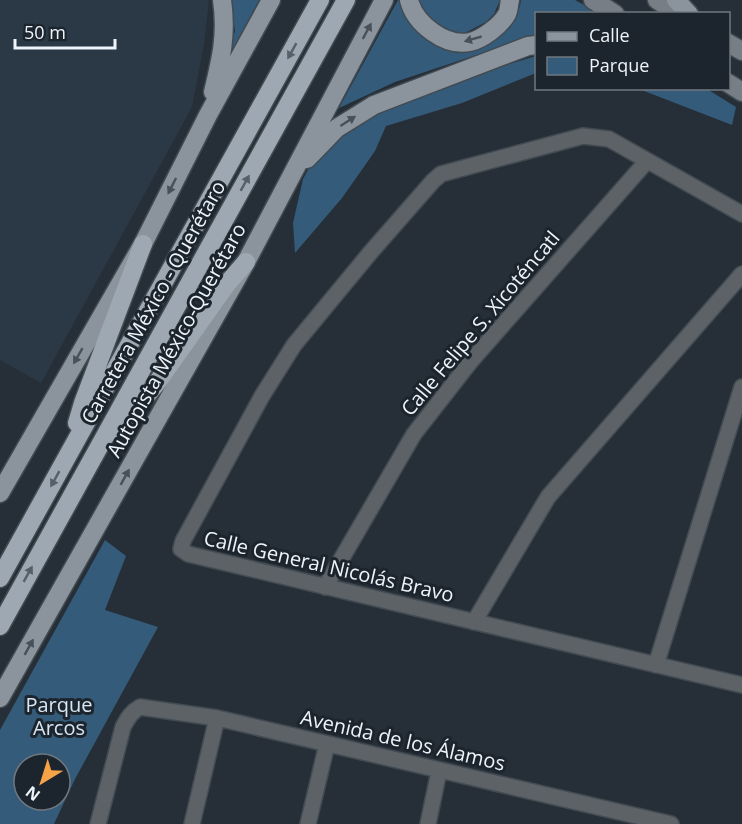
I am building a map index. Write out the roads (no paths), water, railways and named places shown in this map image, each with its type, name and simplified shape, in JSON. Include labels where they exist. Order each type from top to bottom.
[{"type":"highway","name":"Carretera México - Querétaro","points":[[0,578],[320,0]]},
{"type":"highway","name":"Carretera México - Querétaro","points":[[0,626],[346,0]]},
{"type":"highway","points":[[66,458],[83,403],[142,244]]},
{"type":"highway","points":[[88,466],[156,384],[226,285],[246,262]]},
{"type":"main road","points":[[208,115],[223,51],[225,18],[222,0]]},
{"type":"main road","points":[[0,493],[142,244],[208,115],[271,0]]},
{"type":"main road","name":"Autopista México-Querétaro","points":[[0,698],[246,262],[384,0]]},
{"type":"main road","points":[[409,0],[416,17],[427,28],[444,39],[471,42],[492,31],[508,13],[510,0]]},
{"type":"main road","points":[[593,0],[612,12]]},
{"type":"main road","points":[[657,0],[676,12]]},
{"type":"main road","points":[[676,0],[687,12]]},
{"type":"main road","points":[[281,195],[312,153],[338,128],[374,105],[535,45]]},
{"type":"street","name":"Calle General Nicolás Bravo","points":[[742,214],[609,139],[583,136],[441,174],[369,253],[294,345],[262,396],[183,541],[181,549],[188,554],[742,685]]},
{"type":"street","name":"Calle Felipe S. Xicoténcatl","points":[[325,586],[414,434],[471,361],[647,160]]},
{"type":"street","points":[[474,622],[548,497],[742,274]]},
{"type":"street","points":[[656,665],[742,387]]},
{"type":"street","name":"Avenida de los Álamos","points":[[99,824],[123,727],[133,710],[140,707],[216,718],[668,824]]},
{"type":"street","points":[[192,824],[216,718]]},
{"type":"street","points":[[308,824],[327,744]]},
{"type":"street","points":[[428,824],[439,771]]},
{"type":"park label","name":"Parque Arcos","points":[[59,716]]}]
